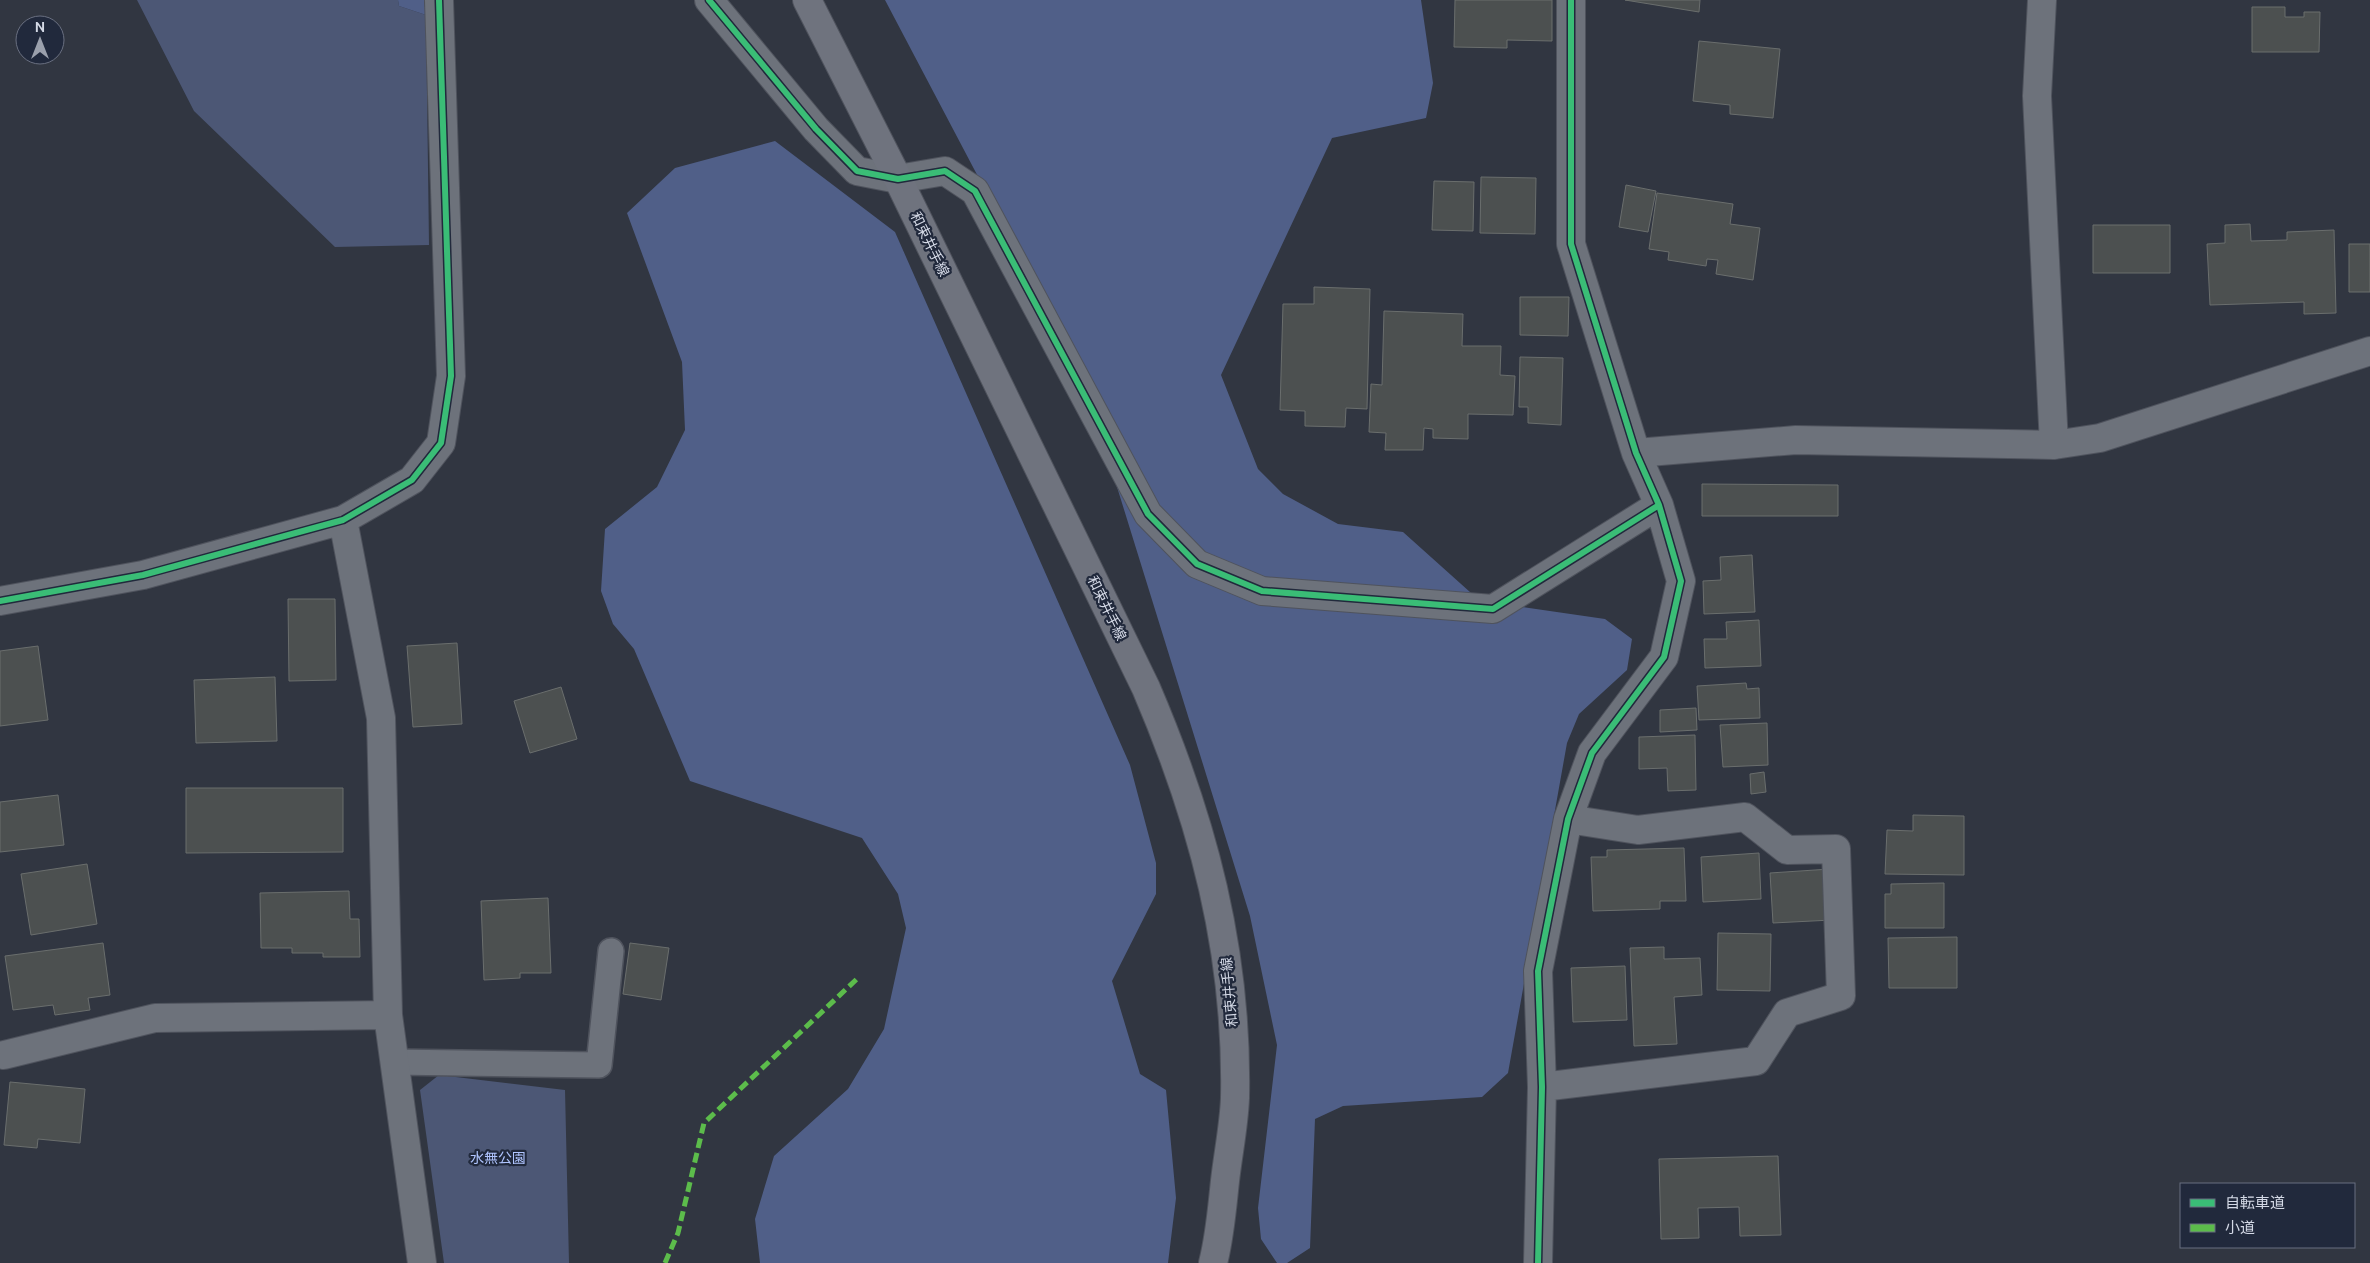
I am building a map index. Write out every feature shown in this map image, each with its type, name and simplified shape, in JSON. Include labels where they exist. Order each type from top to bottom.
[{"type":"main road","name":"和束井手線","points":[[807,0],[898,179],[1146,688],[1171,747],[1193,807],[1210,869],[1222,935],[1232,1022],[1235,1100],[1214,1263]]},
{"type":"street","points":[[0,601],[143,575],[343,520],[412,480],[441,443],[451,376],[439,0]]},
{"type":"street","points":[[710,0],[816,129],[857,171],[898,179],[945,171],[974,191],[1148,514],[1197,564],[1262,592],[1493,609],[1659,505]]},
{"type":"street","points":[[1538,1263],[1542,1087],[1538,970],[1568,819],[1592,752],[1664,657],[1681,581],[1659,505],[1636,453],[1571,244],[1571,0]]},
{"type":"street","points":[[2042,0],[2037,96],[2054,445]]},
{"type":"street","points":[[1636,453],[1796,440],[2054,445],[2100,438],[2370,351]]},
{"type":"street","points":[[343,520],[381,718],[388,1015],[422,1263]]},
{"type":"street","points":[[1542,1087],[1756,1061],[1787,1013],[1841,996],[1836,849],[1787,850],[1745,817],[1638,830],[1568,819]]},
{"type":"street","points":[[1,1051],[155,1018],[388,1015]]},
{"type":"lane","points":[[394,1062],[599,1064],[611,951]]},
{"type":"green space","points":[[137,0],[398,0],[399,6],[426,15],[429,245],[335,247],[194,111]]},
{"type":"green space","name":"水無公園","points":[[439,1075],[565,1090],[569,1263],[444,1263],[420,1090]]},
{"type":"shaded area","points":[[398,0],[424,0],[426,15],[399,6]]},
{"type":"shaded area","points":[[885,0],[1421,0],[1433,83],[1426,118],[1332,138],[1221,375],[1258,469],[1283,494],[1338,524],[1403,532],[1480,601],[1605,619],[1632,639],[1627,670],[1579,714],[1567,743],[1508,1073],[1482,1097],[1343,1106],[1315,1119],[1310,1248],[1287,1263],[1277,1263],[1261,1239],[1258,1208],[1277,1045],[1250,916],[1082,374]]},
{"type":"shaded area","points":[[775,141],[895,232],[1130,765],[1156,863],[1156,894],[1112,981],[1140,1074],[1166,1090],[1176,1198],[1168,1263],[760,1263],[755,1219],[774,1156],[848,1089],[884,1029],[906,928],[898,894],[862,838],[690,781],[634,649],[613,624],[601,591],[605,529],[657,487],[685,430],[682,362],[627,213],[675,168]]},
{"type":"building","points":[[1455,0],[1552,0],[1552,41],[1507,40],[1507,48],[1454,47]]},
{"type":"building","points":[[1625,0],[1700,0],[1699,12]]},
{"type":"building","points":[[2252,7],[2285,7],[2285,17],[2304,17],[2304,12],[2320,12],[2319,52],[2252,52]]},
{"type":"building","points":[[1699,41],[1780,49],[1773,118],[1730,114],[1730,105],[1693,101]]},
{"type":"building","points":[[1481,177],[1536,178],[1535,234],[1480,233]]},
{"type":"building","points":[[1434,181],[1474,182],[1473,231],[1432,230]]},
{"type":"building","points":[[1626,185],[1656,191],[1648,232],[1619,227]]},
{"type":"building","points":[[1657,193],[1733,204],[1730,224],[1760,228],[1753,280],[1716,274],[1718,260],[1707,259],[1706,266],[1668,260],[1669,252],[1649,249]]},
{"type":"building","points":[[2250,224],[2251,241],[2287,240],[2287,232],[2334,230],[2336,313],[2304,314],[2304,302],[2210,305],[2207,244],[2225,243],[2225,225]]},
{"type":"building","points":[[2093,225],[2170,225],[2170,273],[2093,273]]},
{"type":"building","points":[[2349,244],[2370,244],[2370,292],[2349,292]]},
{"type":"building","points":[[1314,287],[1370,289],[1367,409],[1346,408],[1345,427],[1305,426],[1305,411],[1280,410],[1283,304],[1314,304]]},
{"type":"building","points":[[1520,297],[1569,297],[1568,336],[1520,335]]},
{"type":"building","points":[[1384,311],[1463,314],[1462,346],[1501,346],[1500,375],[1515,376],[1513,415],[1468,414],[1468,439],[1433,438],[1433,429],[1424,428],[1423,450],[1385,450],[1386,433],[1369,432],[1371,384],[1382,385]]},
{"type":"building","points":[[1520,357],[1563,358],[1561,425],[1528,423],[1528,407],[1519,407]]},
{"type":"building","points":[[1702,484],[1838,485],[1838,516],[1702,516]]},
{"type":"building","points":[[1752,555],[1755,612],[1704,614],[1703,581],[1721,580],[1720,557]]},
{"type":"building","points":[[288,599],[335,599],[336,680],[289,681]]},
{"type":"building","points":[[1759,620],[1761,666],[1705,668],[1704,639],[1727,639],[1726,622]]},
{"type":"building","points":[[457,643],[462,724],[413,727],[407,646]]},
{"type":"building","points":[[38,646],[48,720],[0,726],[0,651]]},
{"type":"building","points":[[275,677],[277,741],[196,743],[194,680]]},
{"type":"building","points":[[1746,683],[1747,689],[1759,688],[1760,718],[1699,720],[1697,686]]},
{"type":"building","points":[[561,687],[577,739],[530,753],[514,701]]},
{"type":"building","points":[[1696,708],[1697,730],[1660,732],[1660,710]]},
{"type":"building","points":[[1767,723],[1768,765],[1723,767],[1720,725]]},
{"type":"building","points":[[1695,735],[1696,790],[1668,791],[1667,768],[1639,769],[1639,737]]},
{"type":"building","points":[[1764,772],[1766,792],[1751,794],[1750,774]]},
{"type":"building","points":[[186,788],[343,788],[343,852],[186,853]]},
{"type":"building","points":[[58,795],[64,845],[0,852],[0,802]]},
{"type":"building","points":[[1913,815],[1964,816],[1964,875],[1885,874],[1887,830],[1913,831]]},
{"type":"building","points":[[1684,848],[1686,901],[1660,901],[1660,909],[1593,911],[1591,857],[1607,857],[1607,850]]},
{"type":"building","points":[[1759,853],[1761,899],[1703,902],[1701,857]]},
{"type":"building","points":[[87,864],[97,924],[31,935],[21,874]]},
{"type":"building","points":[[1830,869],[1832,920],[1773,923],[1770,873]]},
{"type":"building","points":[[1944,883],[1944,928],[1885,928],[1885,894],[1891,894],[1891,884]]},
{"type":"building","points":[[349,891],[350,919],[359,919],[360,957],[323,957],[323,953],[292,953],[292,948],[261,948],[260,893]]},
{"type":"building","points":[[548,898],[551,973],[520,973],[520,978],[484,980],[481,901]]},
{"type":"building","points":[[1718,933],[1771,934],[1770,991],[1717,990]]},
{"type":"building","points":[[1957,937],[1957,988],[1889,988],[1888,938]]},
{"type":"building","points":[[103,943],[110,995],[88,998],[90,1010],[55,1015],[53,1005],[13,1010],[5,956]]},
{"type":"building","points":[[630,943],[669,948],[661,1000],[623,994]]},
{"type":"building","points":[[1664,947],[1664,959],[1700,958],[1702,995],[1674,997],[1677,1044],[1634,1046],[1630,948]]},
{"type":"building","points":[[1625,966],[1627,1020],[1573,1022],[1571,968]]},
{"type":"building","points":[[10,1082],[85,1089],[80,1143],[38,1139],[37,1148],[4,1145]]},
{"type":"building","points":[[1778,1156],[1781,1235],[1740,1236],[1739,1207],[1698,1208],[1699,1238],[1661,1239],[1659,1159]]},
{"type":"marked path","points":[[665,1263],[678,1233],[704,1123],[859,977]]},
{"type":"cycle path","points":[[0,601],[143,575],[343,520],[412,480],[441,443],[451,376],[439,0]]},
{"type":"cycle path","points":[[709,0],[816,129],[857,171],[898,179],[945,171],[975,191],[1148,514],[1197,564],[1262,591],[1493,609],[1659,505]]},
{"type":"cycle path","points":[[1538,1263],[1542,1087],[1538,971],[1568,819],[1592,753],[1664,657],[1681,581],[1659,505],[1636,453],[1571,244],[1571,0]]}]
